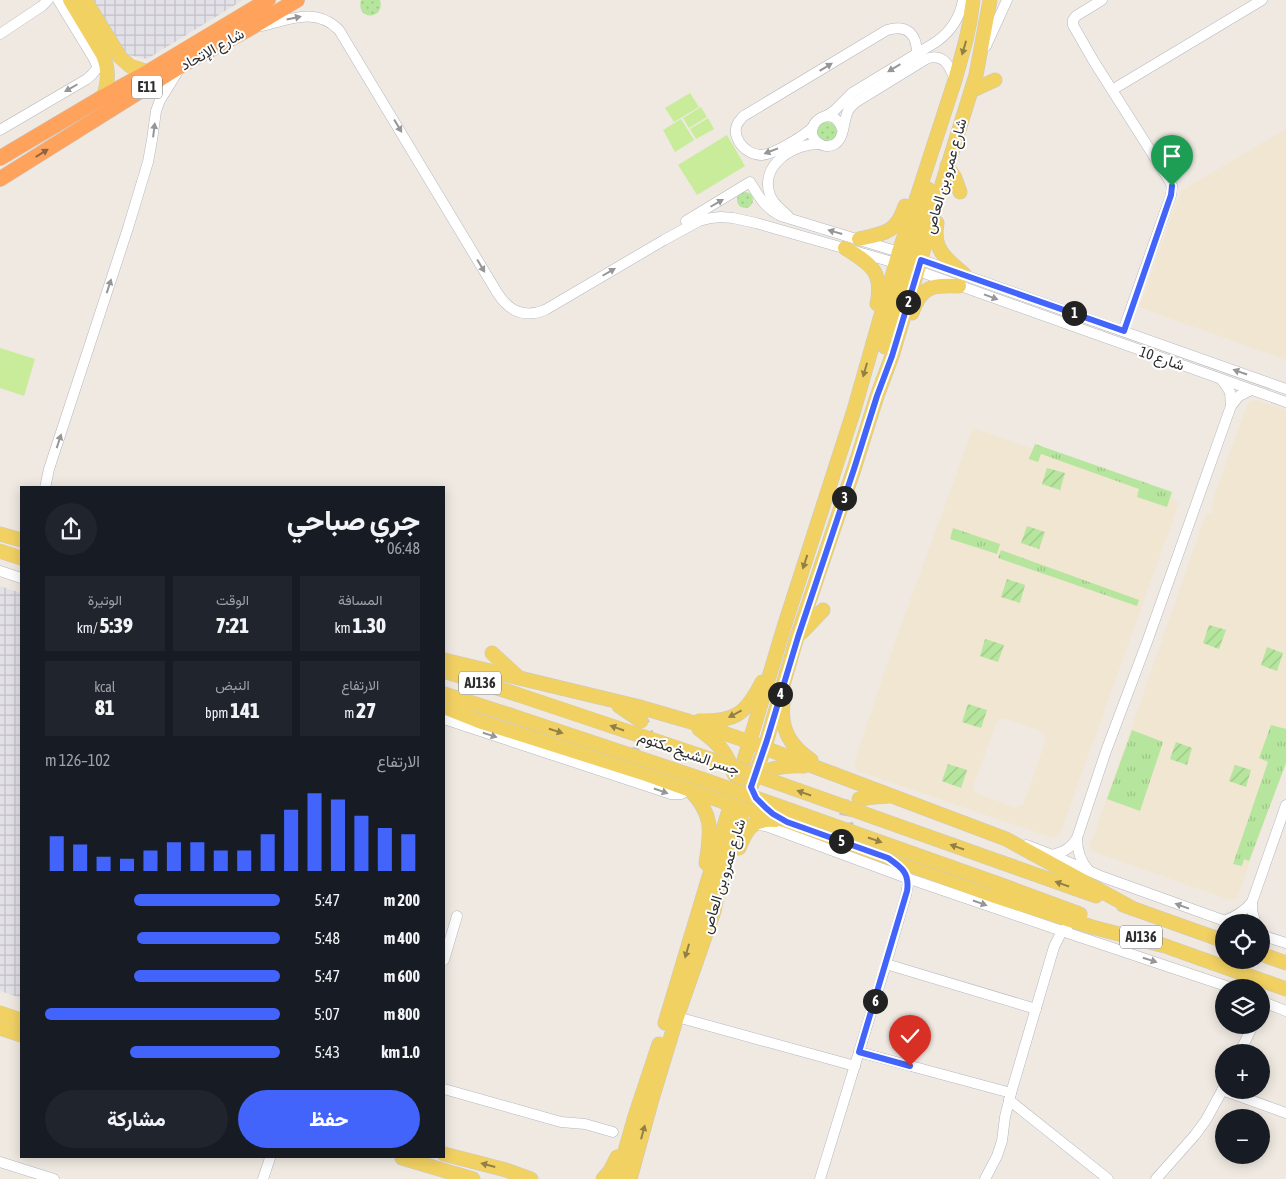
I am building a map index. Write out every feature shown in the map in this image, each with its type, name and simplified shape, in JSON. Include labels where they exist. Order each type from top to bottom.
[{"type":"highway","name":"شارع الإتحاد","points":[[0,158],[268,0]]},
{"type":"highway","name":"شارع الإتحاد","points":[[0,179],[182,65],[247,30],[297,0]]},
{"type":"main road","points":[[84,0],[102,45],[107,64],[107,87],[103,97]]},
{"type":"main road","name":"شارع عمرو بن العاص","points":[[616,1179],[713,884],[743,785],[786,675],[892,356],[908,261],[930,155],[955,80],[966,40],[973,0]]},
{"type":"main road","name":"شارع عمرو بن العاص","points":[[774,662],[871,350],[908,261],[939,194],[979,61],[990,0]]},
{"type":"main road","points":[[64,4],[82,19],[102,45],[120,57],[124,62],[136,69],[148,72]]},
{"type":"main road","points":[[971,91],[995,80]]},
{"type":"main road","points":[[880,389],[878,373],[938,150],[936,137]]},
{"type":"main road","points":[[859,239],[888,232],[898,222],[902,216],[918,165],[921,160],[930,155]]},
{"type":"main road","points":[[948,166],[960,192]]},
{"type":"main road","points":[[892,356],[900,348],[916,302],[925,290],[961,280],[937,242],[936,226],[941,203],[939,194]]},
{"type":"main road","points":[[845,248],[866,261],[873,268],[878,280],[878,299],[869,336],[871,350]]},
{"type":"main road","points":[[847,490],[856,502]]},
{"type":"main road","points":[[0,534],[20,540]]},
{"type":"main road","points":[[798,637],[823,610]]},
{"type":"main road","points":[[492,654],[518,677]]},
{"type":"main road","points":[[445,660],[602,698],[688,721],[760,744],[1006,839],[1132,908]]},
{"type":"main road","points":[[688,721],[721,720],[741,712],[751,702],[774,662]]},
{"type":"main road","points":[[760,744],[775,678],[776,669],[774,662]]},
{"type":"main road","name":"جسر الشيخ مكتوم","points":[[445,671],[713,760],[1132,908]]},
{"type":"main road","points":[[786,675],[782,713],[787,736],[798,750],[821,768]]},
{"type":"main road","name":"جسر الشيخ مكتوم","points":[[445,694],[705,780],[996,883],[1161,944]]},
{"type":"main road","points":[[602,698],[622,708],[641,721]]},
{"type":"main road","points":[[445,707],[479,721],[643,773],[689,790],[715,789],[728,783],[743,785],[787,822]]},
{"type":"main road","points":[[688,721],[720,746],[743,785],[773,814],[787,822],[992,895],[1092,927],[1161,944]]},
{"type":"main road","points":[[550,755],[566,748]]},
{"type":"main road","points":[[597,758],[628,758]]},
{"type":"main road","points":[[689,790],[743,785],[763,772],[775,768],[791,766],[821,768]]},
{"type":"main road","points":[[766,808],[760,796],[760,789],[764,777],[775,768]]},
{"type":"main road","points":[[631,781],[643,773]]},
{"type":"main road","points":[[689,790],[701,804],[708,820],[710,838],[706,867],[713,884],[729,874],[742,839],[748,829],[766,820],[787,822]]},
{"type":"main road","points":[[859,799],[874,796],[892,796]]},
{"type":"main road","points":[[851,836],[864,849]]},
{"type":"main road","name":"شارع عمرو بن العاص","points":[[630,1179],[677,1017],[714,911],[713,884]]},
{"type":"main road","name":"AJ136","points":[[1132,908],[1215,938]]},
{"type":"main road","name":"AJ136","points":[[1161,944],[1282,989]]},
{"type":"main road","points":[[1270,957],[1286,963]]},
{"type":"main road","points":[[0,1013],[20,1019]]},
{"type":"main road","points":[[0,1028],[20,1035]]},
{"type":"main road","points":[[603,1179],[614,1165],[624,1136],[634,1120]]},
{"type":"main road","points":[[445,1154],[539,1179]]},
{"type":"main road","points":[[402,1158],[473,1179]]},
{"type":"street","points":[[916,54],[916,41],[909,32],[898,28],[887,30],[740,119],[736,125],[738,141],[751,153],[761,154],[770,153],[803,135],[820,118],[834,110],[852,93],[936,42],[950,30],[959,15],[964,0]]},
{"type":"street","points":[[979,61],[1007,0]]},
{"type":"street","points":[[1102,0],[1076,16],[1073,20],[1073,25],[1172,186],[1171,195],[1124,331]]},
{"type":"street","points":[[1112,90],[1262,0]]},
{"type":"street","points":[[0,34],[45,3],[64,4],[98,68]]},
{"type":"street","points":[[247,30],[308,16],[326,19],[339,30],[503,302],[518,312],[536,314],[546,310],[664,240],[699,221],[711,218],[733,218],[756,223],[845,248],[908,261]]},
{"type":"street","points":[[0,130],[94,74],[98,68],[102,45]]},
{"type":"street","points":[[842,130],[848,112],[856,102],[926,59],[936,57],[945,61],[951,69],[955,80]]},
{"type":"street","points":[[45,486],[49,469],[148,162],[156,111],[160,100],[182,65]]},
{"type":"street","points":[[792,220],[771,197],[768,190],[770,173],[773,166],[785,155],[807,145],[820,144],[830,146],[840,140],[842,135],[841,124],[837,119],[826,116]]},
{"type":"street","points":[[813,127],[813,136],[820,144]]},
{"type":"street","points":[[664,240],[672,230],[750,182],[762,202],[781,216],[859,239],[908,261]]},
{"type":"street","name":"شارع 10","points":[[908,261],[1222,380],[1286,402]]},
{"type":"street","name":"شارع 10","points":[[961,280],[1124,331],[1286,389]]},
{"type":"street","points":[[1222,380],[1230,392],[1231,406]]},
{"type":"street","points":[[1052,855],[1064,851],[1077,838],[1106,751],[1144,651],[1231,406],[1239,396],[1251,390]]},
{"type":"street","points":[[0,571],[20,578]]},
{"type":"street","points":[[445,720],[674,795],[689,790]]},
{"type":"street","points":[[1253,914],[1252,902],[1286,805]]},
{"type":"street","points":[[752,826],[766,826],[920,883],[1215,982]]},
{"type":"street","points":[[1077,838],[1078,853],[1089,872]]},
{"type":"street","points":[[1006,839],[1029,846],[1089,872],[1215,918]]},
{"type":"street","points":[[820,1179],[907,891],[908,878],[902,869],[888,858]]},
{"type":"street","points":[[907,891],[913,885],[920,883]]},
{"type":"street","points":[[1239,914],[1252,902]]},
{"type":"street","points":[[445,957],[457,916]]},
{"type":"street","points":[[985,1179],[1000,1148],[1004,1133],[1006,1109],[1054,947],[1055,942],[1052,932],[1045,925]]},
{"type":"street","points":[[1054,947],[1064,929],[1071,926],[1092,927]]},
{"type":"street","points":[[1270,937],[1286,943]]},
{"type":"street","points":[[886,964],[1036,1009]]},
{"type":"street","points":[[1270,1006],[1286,1011]]},
{"type":"street","points":[[677,1017],[855,1066]]},
{"type":"street","points":[[859,1052],[1010,1096],[1108,1179]]},
{"type":"street","points":[[445,1089],[564,1123],[582,1123],[613,1132]]},
{"type":"street","points":[[1156,1179],[1194,1136],[1206,1120],[1217,1099]]},
{"type":"street","points":[[1251,1099],[1286,1113]]},
{"type":"street","points":[[263,1179],[270,1158]]},
{"type":"street","points":[[0,1162],[54,1179]]},
{"type":"shaded area","points":[[91,0],[243,0],[147,59],[124,54]]},
{"type":"shaded area","points":[[1286,129],[1286,360],[1139,307],[1181,191]]},
{"type":"shaded area","points":[[1256,400],[1286,410],[1286,763],[1237,898],[1230,900],[1092,851],[1089,845],[1206,514],[1213,513],[1212,502],[1248,403]]},
{"type":"shaded area","points":[[973,428],[1172,497],[1179,503],[1060,834],[1053,838],[858,771],[854,763],[886,667]],"holes":[[[1004,718],[1043,732],[1046,740],[1023,805],[1016,808],[976,793],[973,787],[997,721]]]},
{"type":"shaded area","points":[[0,586],[20,593],[20,998],[0,991]]},
{"type":"green space","points":[[361,0],[380,0],[381,7],[375,14],[366,15],[360,7]]},
{"type":"green space","points":[[690,93],[699,107],[674,122],[665,108]]},
{"type":"green space","points":[[701,107],[707,117],[689,128],[683,118]]},
{"type":"green space","points":[[708,118],[714,129],[696,139],[690,129]]},
{"type":"green space","points":[[681,119],[694,140],[675,152],[663,130]]},
{"type":"green space","points":[[827,122],[834,125],[837,132],[834,139],[827,142],[820,139],[817,132],[820,125]]},
{"type":"green space","points":[[727,135],[745,166],[697,195],[678,165]]},
{"type":"green space","points":[[745,192],[751,194],[753,200],[751,206],[745,208],[739,206],[737,200],[739,194]]},
{"type":"green space","points":[[0,348],[35,359],[24,396],[0,388]]},
{"type":"green space","points":[[1035,444],[1172,492],[1167,507],[1137,497],[1139,489],[1041,454],[1038,462],[1029,459]]},
{"type":"green space","points":[[1047,468],[1065,473],[1060,490],[1042,484]]},
{"type":"green space","points":[[1027,526],[1045,532],[1039,549],[1021,543]]},
{"type":"green space","points":[[953,528],[1000,544],[997,554],[950,539]]},
{"type":"green space","points":[[1001,550],[1139,600],[1137,606],[998,558]]},
{"type":"green space","points":[[1007,579],[1025,585],[1020,603],[1001,597]]},
{"type":"green space","points":[[1209,625],[1226,630],[1219,649],[1203,643]]},
{"type":"green space","points":[[985,639],[1004,645],[998,662],[980,656]]},
{"type":"green space","points":[[1267,647],[1283,653],[1277,671],[1261,665]]},
{"type":"green space","points":[[968,704],[987,710],[981,728],[962,722]]},
{"type":"green space","points":[[1271,725],[1286,729],[1286,763],[1249,861],[1244,859],[1242,866],[1233,864],[1268,762],[1259,758]]},
{"type":"green space","points":[[1132,730],[1163,742],[1140,811],[1107,799]]},
{"type":"green space","points":[[1176,742],[1192,748],[1187,765],[1170,759]]},
{"type":"green space","points":[[948,764],[967,770],[961,788],[942,781]]},
{"type":"green space","points":[[1235,765],[1251,770],[1246,787],[1229,781]]},
{"type":"tunnel","points":[[628,757],[640,751],[646,743],[646,732],[641,721]]},
{"type":"tunnel","points":[[851,836],[848,831],[846,817],[849,808],[856,801]]},
{"type":"route","points":[[910,1066],[859,1052],[907,891],[908,878],[906,874],[888,858],[787,822],[766,808],[756,798],[751,787],[798,637],[877,396],[892,356],[921,260],[1124,331],[1171,195],[1172,186]]}]
